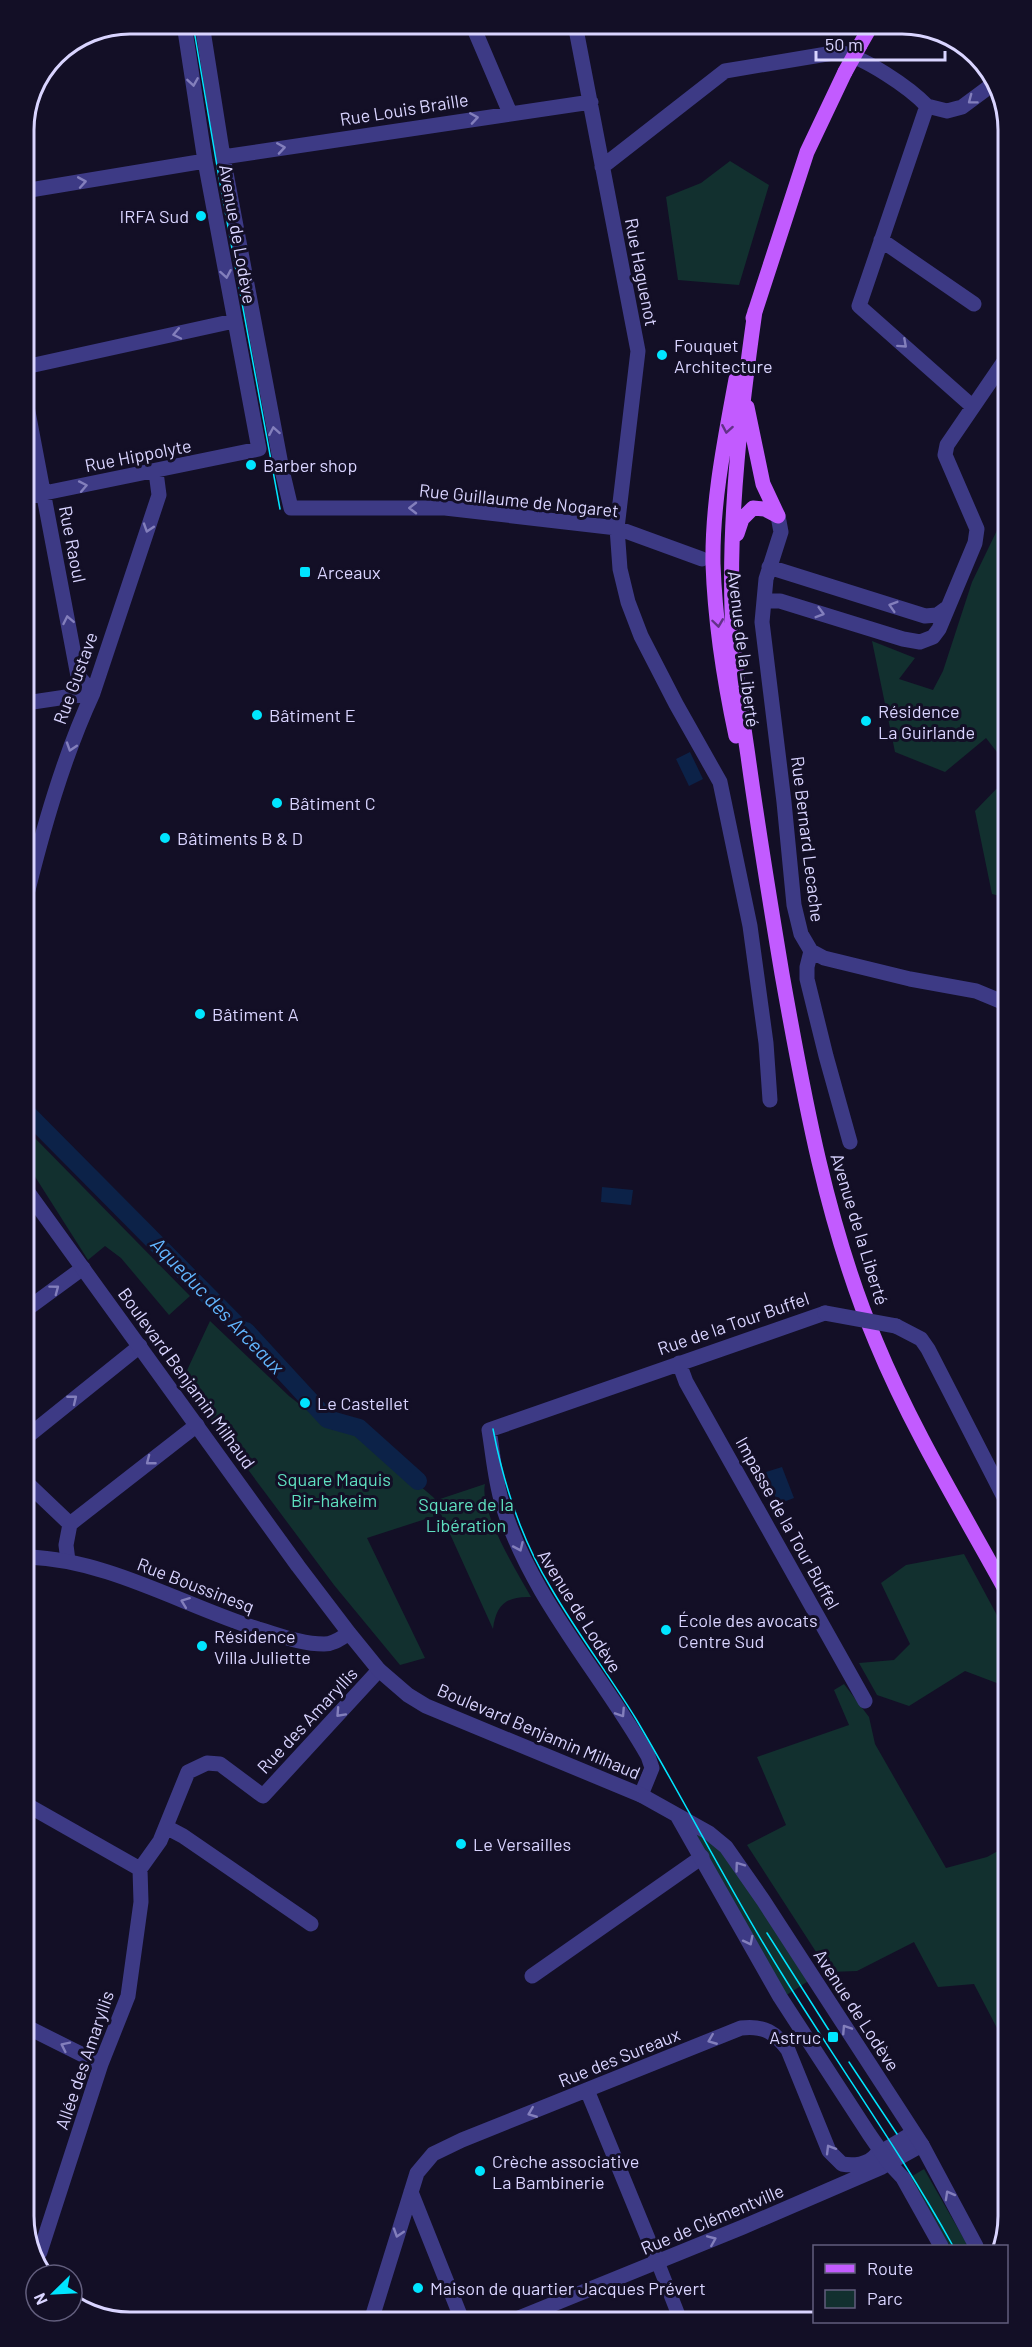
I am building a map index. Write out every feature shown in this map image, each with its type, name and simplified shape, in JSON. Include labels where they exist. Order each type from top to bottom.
[{"type":"main road","name":"Avenue de la Liberté","points":[[760,850],[730,712],[716,610],[713,562],[723,450],[737,371],[807,153],[845,72],[866,35]]},
{"type":"main road","name":"Avenue de la Liberté","points":[[755,311],[744,389],[731,554],[732,610],[737,679],[760,850],[797,1062],[817,1156],[847,1263],[875,1340],[906,1410],[998,1577]]},
{"type":"main road","points":[[744,389],[763,484],[778,516]]},
{"type":"main road","points":[[731,554],[746,513],[753,508],[765,509],[778,516]]},
{"type":"street","name":"Avenue de Lodève","points":[[186,34],[205,160],[259,449]]},
{"type":"street","points":[[204,34],[224,157]]},
{"type":"street","points":[[476,34],[510,113]]},
{"type":"street","name":"Rue Haguenot","points":[[577,35],[638,351],[617,528],[620,569],[640,636],[720,782],[750,926],[766,1043],[770,1100]]},
{"type":"street","points":[[602,167],[725,71],[839,52],[852,54],[914,92],[927,106],[947,111],[962,107],[988,88]]},
{"type":"street","name":"Rue Louis Braille","points":[[224,157],[591,102]]},
{"type":"street","points":[[927,106],[859,306],[973,407]]},
{"type":"street","name":"Rue Guillaume de Nogaret","points":[[224,157],[291,508],[445,508],[617,528],[702,559]]},
{"type":"street","points":[[35,189],[205,160]]},
{"type":"street","points":[[881,240],[974,304]]},
{"type":"street","points":[[35,365],[234,321]]},
{"type":"street","points":[[764,601],[780,601],[903,639],[920,642],[933,637],[939,629],[975,543],[977,530],[945,455],[946,446],[998,370]]},
{"type":"street","name":"Rue Raoul","points":[[35,446],[78,676],[93,693]]},
{"type":"street","name":"Rue Hippolyte","points":[[35,495],[156,472],[259,449]]},
{"type":"street","name":"Rue Gustave","points":[[35,863],[81,716],[93,693],[159,495],[156,472]]},
{"type":"street","name":"Rue Bernard Lecache","points":[[778,516],[780,532],[769,567],[762,622],[794,905],[801,934],[811,951]]},
{"type":"street","points":[[769,567],[925,616],[937,615],[948,607]]},
{"type":"street","points":[[35,702],[93,693]]},
{"type":"street","points":[[850,1142],[807,979],[811,951],[824,958],[899,977],[976,991],[998,1000]]},
{"type":"street","name":"Boulevard Benjamin Milhaud","points":[[34,1201],[298,1566],[379,1670],[408,1695],[443,1714],[641,1795]]},
{"type":"street","points":[[34,1304],[83,1268]]},
{"type":"street","name":"Rue de la Tour Buffel","points":[[489,1430],[825,1312],[896,1326],[921,1339],[928,1348],[998,1485]]},
{"type":"street","points":[[34,1431],[140,1346]]},
{"type":"street","name":"Impasse de la Tour Buffel","points":[[679,1363],[686,1382],[865,1701]]},
{"type":"street","points":[[68,1561],[66,1545],[70,1524],[196,1425]]},
{"type":"street","name":"Avenue de Lodève","points":[[489,1430],[501,1501],[526,1563],[648,1756],[652,1768],[641,1795],[709,1833],[726,1847],[769,1909],[918,2139],[975,2245]]},
{"type":"street","points":[[34,1490],[70,1524]]},
{"type":"street","name":"Rue Boussinesq","points":[[34,1558],[89,1566],[240,1623],[290,1639],[325,1644],[332,1643],[349,1633]]},
{"type":"street","name":"Rue des Amaryllis","points":[[140,1869],[160,1841],[188,1772],[207,1763],[220,1764],[262,1796],[379,1670]]},
{"type":"street","points":[[34,1809],[140,1869]]},
{"type":"street","name":"Avenue de Lodève","points":[[678,1817],[780,1997],[885,2158],[903,2178],[940,2245]]},
{"type":"street","points":[[166,1827],[183,1836],[311,1924]]},
{"type":"street","points":[[532,1976],[702,1857]]},
{"type":"street","name":"Allée des Amaryllis","points":[[41,2249],[101,2064],[128,1996],[141,1902],[140,1869]]},
{"type":"street","name":"Rue des Sureaux","points":[[374,2312],[417,2172],[433,2154],[741,2028],[753,2026],[766,2029],[779,2037],[789,2050],[830,2151],[842,2164],[851,2165],[885,2158],[918,2139]]},
{"type":"street","points":[[34,2031],[101,2064]]},
{"type":"street","points":[[587,2091],[677,2312]]},
{"type":"street","name":"Rue de Clémentville","points":[[534,2312],[658,2263],[885,2158]]},
{"type":"street","points":[[411,2192],[459,2312]]},
{"type":"green space","points":[[730,161],[769,185],[739,285],[678,280],[666,197],[701,183]]},
{"type":"green space","points":[[998,528],[998,753],[986,738],[945,772],[895,752],[872,641],[915,658],[899,679],[933,690],[943,671],[972,582]]},
{"type":"green space","points":[[998,787],[998,896],[992,894],[975,811]]},
{"type":"green space","points":[[35,1138],[190,1296],[169,1315],[121,1258],[105,1246],[88,1260],[34,1176]]},
{"type":"green space","name":"Square Maquis Bir-hakeim","points":[[210,1321],[289,1396],[331,1429],[359,1434],[440,1505],[440,1499],[485,1484],[485,1496],[493,1525],[531,1597],[515,1598],[504,1604],[497,1614],[493,1629],[441,1514],[367,1538],[425,1658],[400,1665],[334,1585],[182,1381]]},
{"type":"green space","points":[[964,1554],[998,1617],[998,1683],[965,1671],[909,1706],[877,1695],[859,1663],[894,1660],[910,1644],[881,1583],[906,1565]]},
{"type":"green space","points":[[844,1684],[869,1717],[875,1744],[946,1868],[987,1857],[998,1851],[998,2030],[974,1984],[938,1987],[914,1942],[857,1971],[829,1972],[747,1845],[786,1825],[757,1757],[849,1725],[834,1690]]},
{"type":"green space","points":[[692,1827],[723,1853],[810,1980],[785,1996]]},
{"type":"green space","points":[[924,2169],[967,2245],[946,2245],[909,2178]]},
{"type":"water","points":[[690,752],[703,779],[689,786],[676,759]]},
{"type":"water","points":[[602,1187],[633,1190],[631,1205],[601,1202]]},
{"type":"water","points":[[782,1467],[794,1498],[778,1504],[766,1472]]},
{"type":"waterway","name":"Aqueduc des Arceaux","points":[[35,1121],[243,1331],[246,1331],[327,1419],[359,1428],[418,1481]]},
{"type":"tram line","points":[[195,34],[280,509]]},
{"type":"tram line","points":[[493,1429],[502,1471],[515,1512],[540,1569],[571,1621],[636,1719],[763,1943],[891,2143],[952,2245]]},
{"type":"tram line","points":[[767,1933],[830,2032]]},
{"type":"tram line","points":[[849,2062],[897,2134]]},
{"type":"place","name":"IRFA Sud","points":[[201,216]]},
{"type":"place","name":"Fouquet Architecture","points":[[662,355]]},
{"type":"place","name":"Barber shop","points":[[251,465]]},
{"type":"place","name":"Arceaux","points":[[305,572]]},
{"type":"place","name":"Bâtiment E","points":[[257,715]]},
{"type":"place","name":"Résidence La Guirlande","points":[[866,721]]},
{"type":"place","name":"Bâtiment C","points":[[277,803]]},
{"type":"place","name":"Bâtiments B & D","points":[[165,838]]},
{"type":"place","name":"Bâtiment A","points":[[200,1014]]},
{"type":"place","name":"Le Castellet","points":[[305,1403]]},
{"type":"place","name":"École des avocats Centre Sud","points":[[666,1630]]},
{"type":"place","name":"Résidence Villa Juliette","points":[[202,1646]]},
{"type":"place","name":"Le Versailles","points":[[461,1844]]},
{"type":"place","name":"Astruc","points":[[833,2037]]},
{"type":"place","name":"Crèche associative La Bambinerie","points":[[480,2171]]},
{"type":"place","name":"Maison de quartier Jacques Prévert","points":[[418,2288]]},
{"type":"park label","name":"Square de la Libération","points":[[466,1514]]}]
